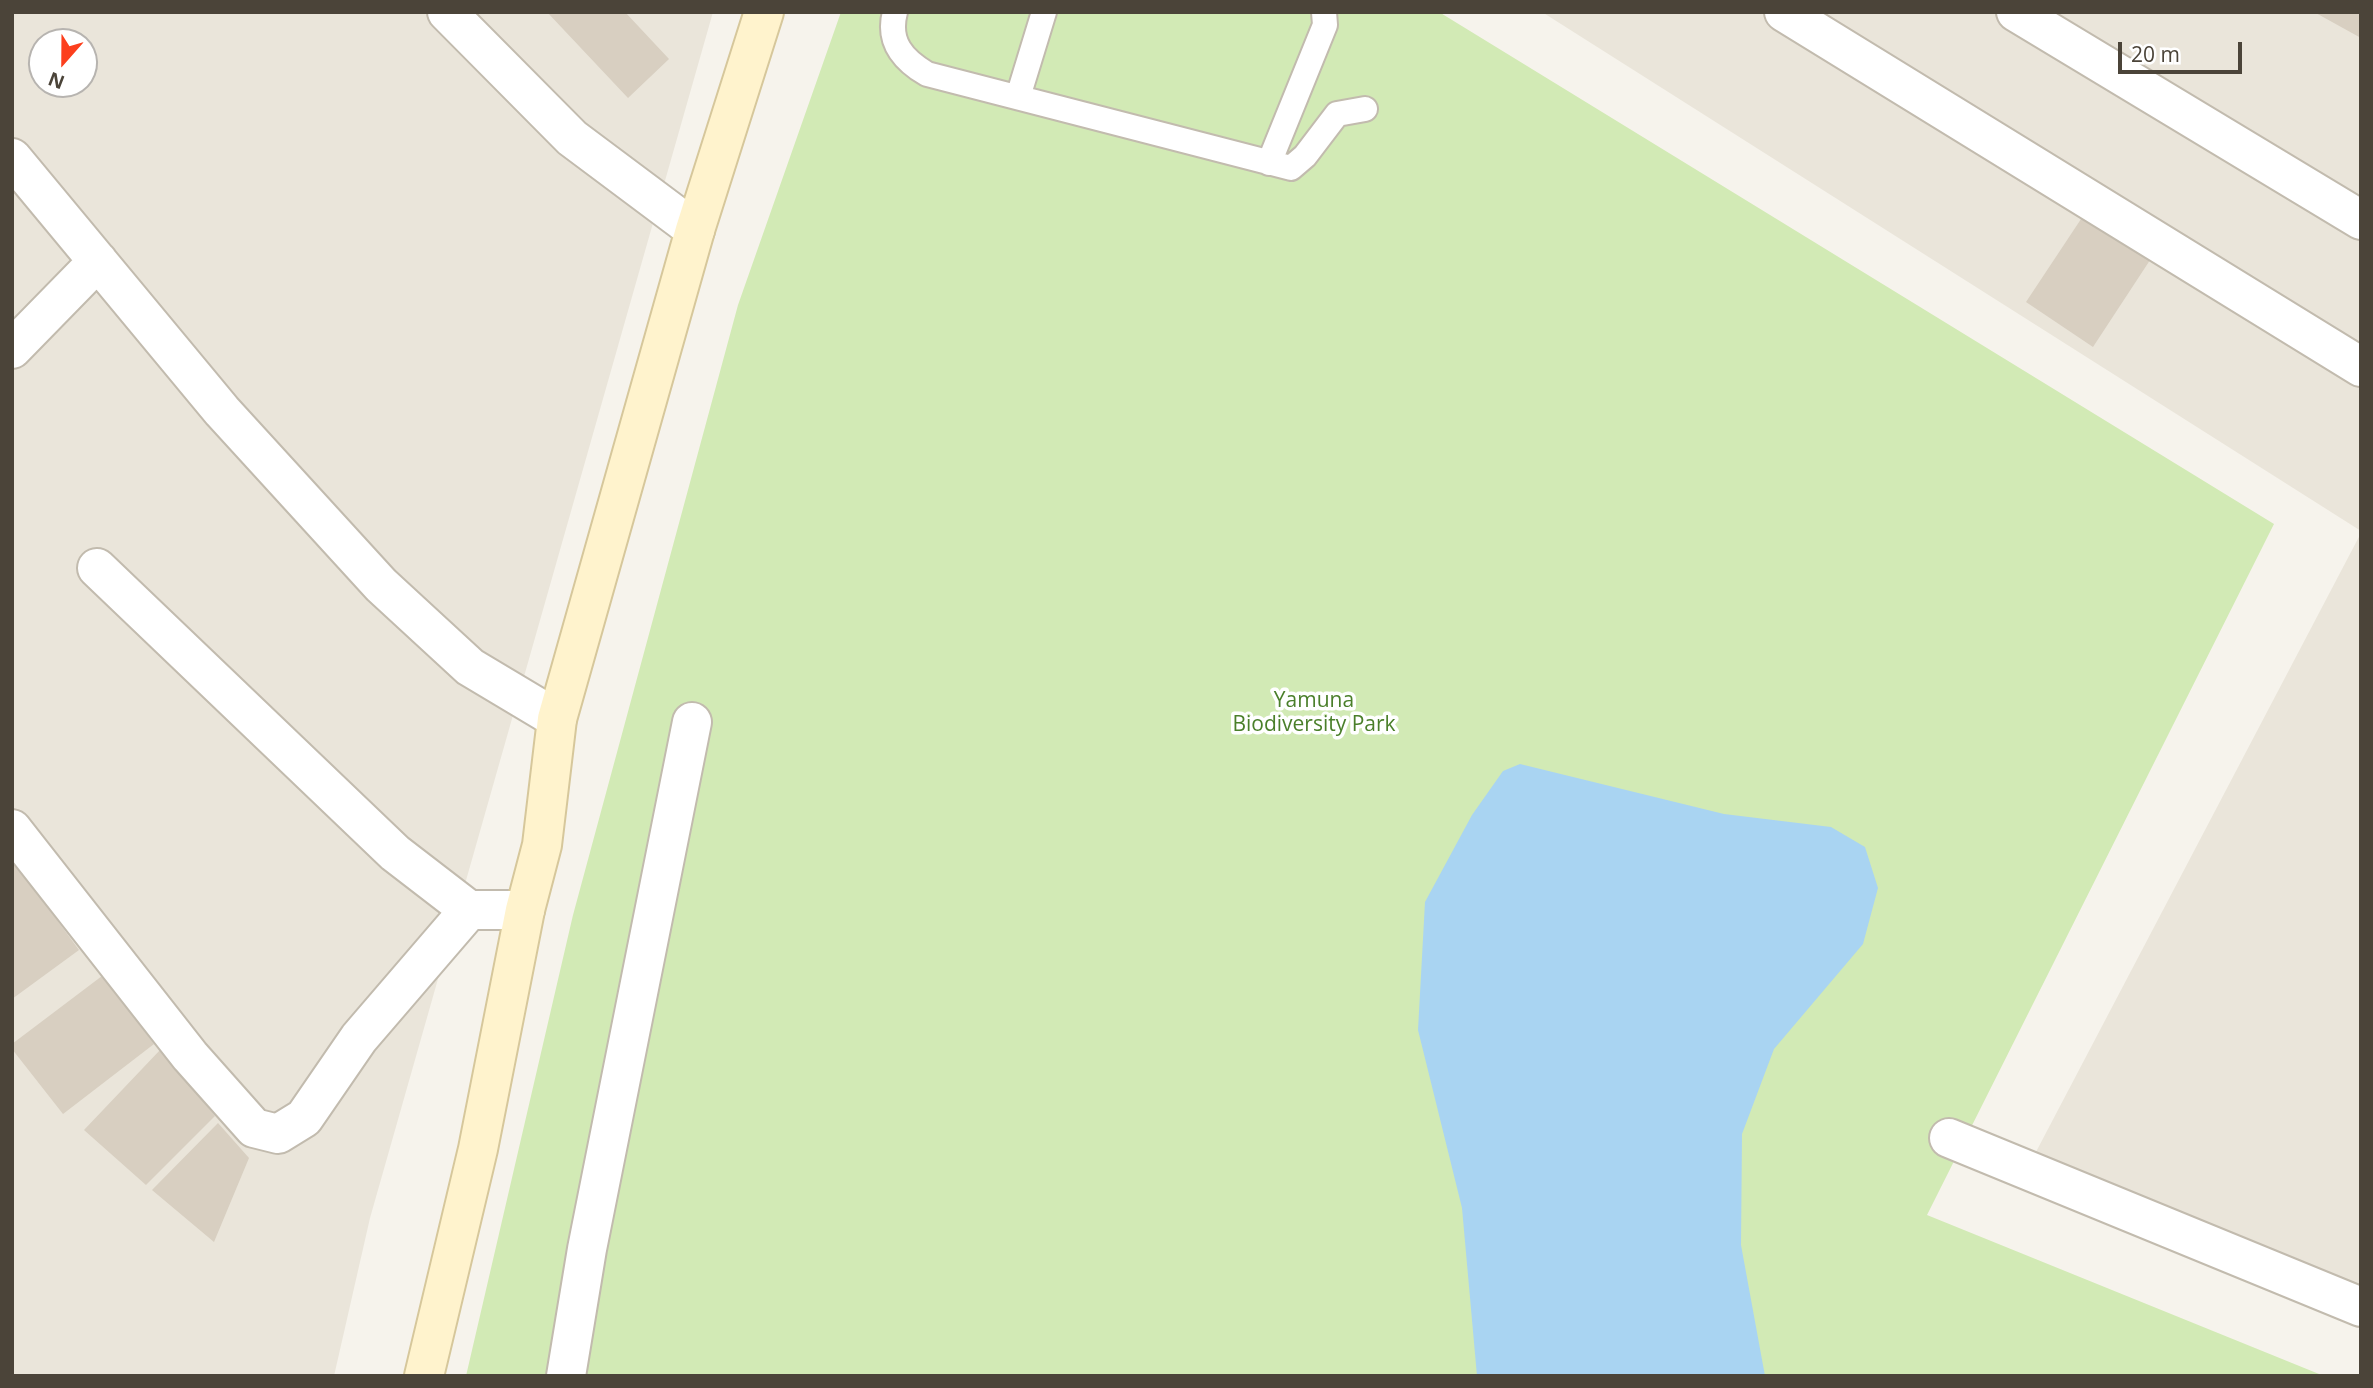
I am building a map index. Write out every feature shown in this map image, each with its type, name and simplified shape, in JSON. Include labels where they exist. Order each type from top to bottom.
[{"type":"street","points":[[447,12],[572,138],[695,230]]},
{"type":"street","points":[[424,1376],[478,1149],[525,910],[542,845],[557,719],[695,230],[764,12]]},
{"type":"street","points":[[1784,12],[2361,367]]},
{"type":"street","points":[[2016,12],[2361,220]]},
{"type":"street","points":[[12,158],[222,411],[381,585],[470,667],[557,719]]},
{"type":"street","points":[[12,349],[98,261]]},
{"type":"street","points":[[97,568],[395,853],[469,910],[525,910]]},
{"type":"street","points":[[566,1376],[592,1223],[692,722]]},
{"type":"street","points":[[12,829],[190,1056],[254,1128],[278,1134],[304,1118],[359,1038],[469,910]]},
{"type":"street","points":[[1949,1138],[2361,1307]]},
{"type":"lane","points":[[895,12],[894,43],[907,62],[927,74],[1291,168],[1305,156],[1337,114],[1365,108]]},
{"type":"lane","points":[[1018,97],[1044,12]]},
{"type":"lane","points":[[1269,163],[1325,25],[1324,12]]},
{"type":"shaded area","points":[[12,12],[713,12],[370,1218],[334,1376],[12,1376]]},
{"type":"shaded area","points":[[1542,12],[2361,12],[2361,531]]},
{"type":"shaded area","points":[[2361,533],[2361,1317],[2027,1169]]},
{"type":"green space","name":"Yamuna Biodiversity Park","points":[[841,12],[1439,12],[2274,524],[1927,1215],[2324,1376],[466,1376],[573,915],[738,305]]},
{"type":"water","points":[[1520,764],[1724,814],[1831,827],[1865,847],[1878,888],[1863,944],[1774,1049],[1742,1134],[1741,1245],[1765,1376],[1477,1376],[1462,1208],[1418,1030],[1425,902],[1472,815],[1503,771]]},
{"type":"building","points":[[547,12],[625,12],[669,59],[628,98]]},
{"type":"building","points":[[2314,12],[2361,12],[2361,38]]},
{"type":"building","points":[[2087,210],[2154,254],[2093,347],[2026,302]]},
{"type":"building","points":[[12,859],[79,950],[12,999]]},
{"type":"building","points":[[102,976],[154,1044],[63,1114],[12,1049],[12,1044]]},
{"type":"building","points":[[161,1049],[215,1116],[146,1185],[84,1130]]},
{"type":"building","points":[[218,1123],[249,1158],[214,1242],[152,1190]]}]
